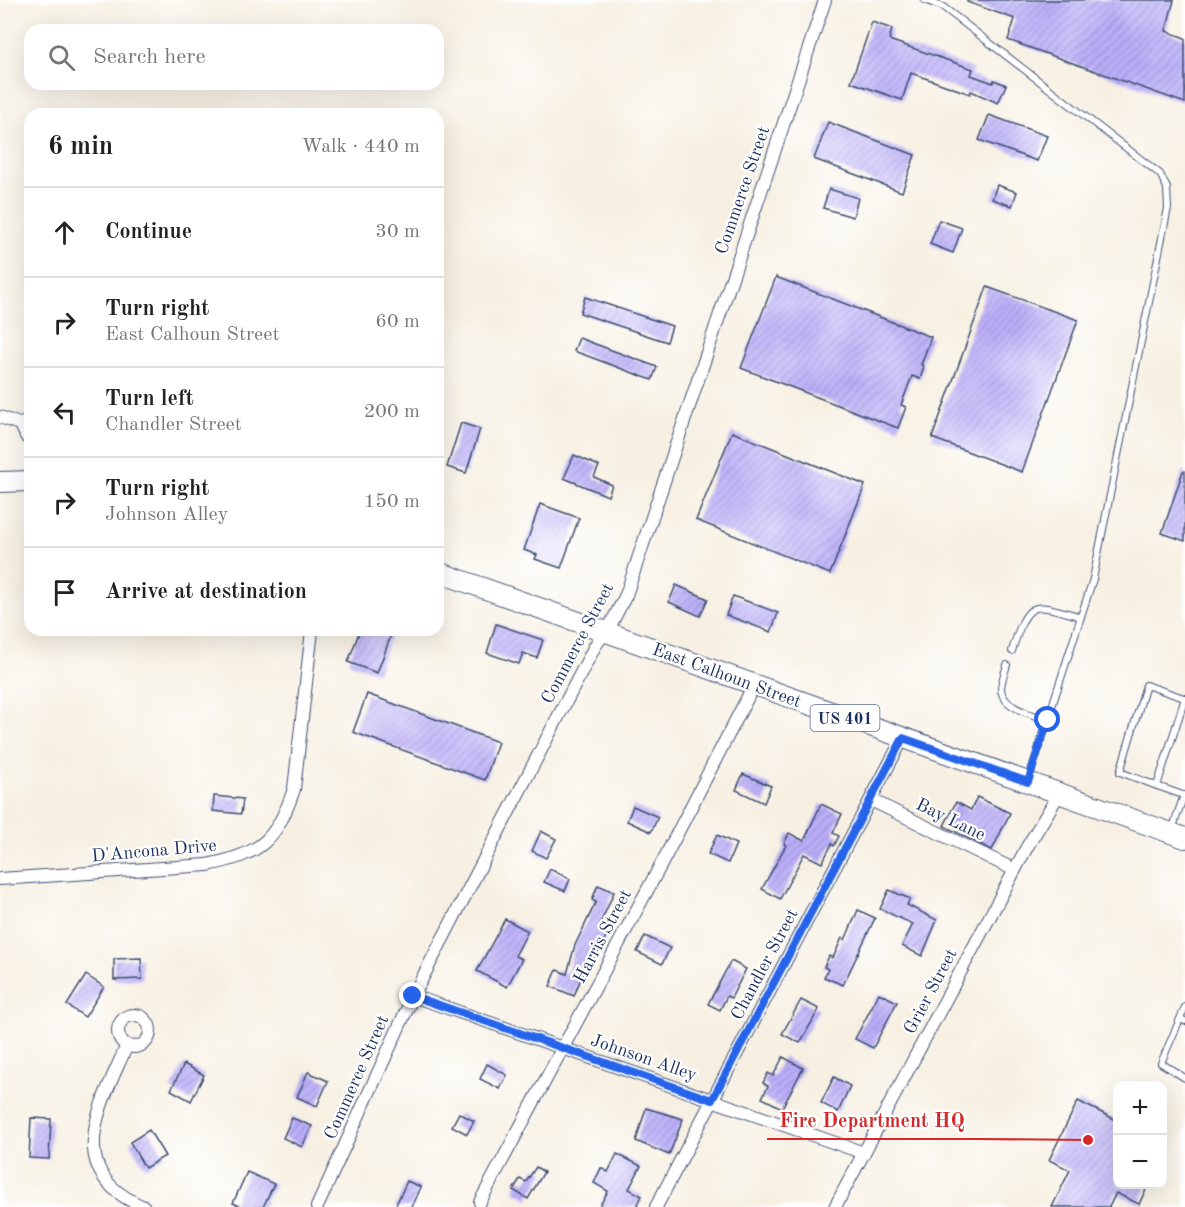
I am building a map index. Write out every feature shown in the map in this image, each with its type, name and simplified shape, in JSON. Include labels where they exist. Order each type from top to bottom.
[{"type":"main road","name":"East Calhoun Street","points":[[444,574],[1178,836]]},
{"type":"street","name":"Commerce Street","points":[[317,1207],[413,996],[595,646],[626,595],[825,0]]},
{"type":"street","points":[[0,417],[24,428]]},
{"type":"street","name":"D'Ancona Drive","points":[[0,879],[207,865],[225,861],[262,846],[275,831],[286,812],[294,789],[311,636]]},
{"type":"street","name":"Harris Street","points":[[480,1202],[754,685]]},
{"type":"street","name":"Chandler Street","points":[[656,1207],[903,738]]},
{"type":"street","name":"Grier Street","points":[[835,1207],[1015,870],[1059,794]]},
{"type":"street","name":"Bay Lane","points":[[871,800],[1015,870]]},
{"type":"street","name":"Johnson Alley","points":[[413,996],[864,1153]]},
{"type":"street","points":[[128,1045],[98,1117],[92,1142],[98,1165],[107,1183],[122,1196],[144,1207]]},
{"type":"lane","points":[[924,0],[943,7],[1160,174],[1167,188],[1168,208],[1164,231],[1093,579],[1028,782]]},
{"type":"lane","points":[[1012,651],[1020,626],[1029,611],[1037,607],[1048,607],[1081,617]]},
{"type":"lane","points":[[1007,665],[1001,689],[1004,697],[1019,709],[1048,720]]},
{"type":"lane","points":[[1157,786],[1184,698],[1146,685],[1119,772],[1157,786],[1184,795],[1178,836]]},
{"type":"lane","points":[[1185,1007],[1183,1020],[1161,1063],[1185,1078]]},
{"type":"building","points":[[967,0],[1174,0],[1166,31],[1185,38],[1185,103],[1008,40],[1015,19],[967,2]]},
{"type":"building","points":[[872,22],[892,29],[889,40],[973,69],[971,75],[1006,85],[998,103],[971,91],[970,94],[911,73],[902,100],[851,82]]},
{"type":"building","points":[[989,115],[1047,136],[1037,161],[979,140]]},
{"type":"building","points":[[828,122],[915,155],[902,192],[814,159]]},
{"type":"building","points":[[997,185],[1017,192],[1012,206],[992,199]]},
{"type":"building","points":[[829,189],[858,198],[853,217],[823,208]]},
{"type":"building","points":[[939,220],[962,228],[953,253],[930,244]]},
{"type":"building","points":[[776,277],[931,337],[921,365],[924,366],[920,379],[912,376],[901,405],[906,407],[898,428],[741,368]]},
{"type":"building","points":[[987,287],[1078,320],[1022,472],[932,438]]},
{"type":"building","points":[[585,297],[672,326],[667,342],[580,313]]},
{"type":"building","points":[[579,338],[657,367],[652,380],[574,351]]},
{"type":"building","points":[[461,423],[480,429],[466,473],[447,467]]},
{"type":"building","points":[[732,432],[865,485],[830,574],[696,520]]},
{"type":"building","points":[[574,455],[599,466],[594,477],[612,485],[608,496],[564,478]]},
{"type":"building","points":[[1183,471],[1185,471],[1185,541],[1162,533]]},
{"type":"building","points":[[540,504],[579,518],[561,568],[535,559],[537,555],[524,550]]},
{"type":"building","points":[[676,585],[708,599],[700,616],[669,602]]},
{"type":"building","points":[[733,596],[778,613],[771,632],[726,615]]},
{"type":"building","points":[[496,624],[543,640],[537,658],[523,653],[519,664],[487,653]]},
{"type":"building","points":[[358,636],[391,636],[377,673],[348,662]]},
{"type":"building","points":[[367,694],[498,742],[485,780],[353,732]]},
{"type":"building","points":[[743,774],[771,786],[764,803],[736,790]]},
{"type":"building","points":[[214,796],[243,799],[241,814],[213,811]]},
{"type":"building","points":[[977,797],[1010,813],[992,850],[944,826],[956,802],[971,810]]},
{"type":"building","points":[[821,804],[842,814],[833,833],[839,836],[834,846],[832,844],[822,863],[804,854],[780,899],[762,889],[786,845],[784,844],[789,833],[804,841]]},
{"type":"building","points":[[633,806],[658,817],[651,832],[627,821]]},
{"type":"building","points":[[541,831],[556,839],[546,858],[532,851]]},
{"type":"building","points":[[717,835],[736,844],[728,863],[708,854]]},
{"type":"building","points":[[550,869],[570,879],[565,891],[544,882]]},
{"type":"building","points":[[598,885],[614,892],[601,922],[611,927],[587,973],[584,971],[574,996],[550,986],[557,970],[567,974],[575,945],[596,902],[592,900]]},
{"type":"building","points":[[889,890],[910,899],[907,905],[937,920],[922,956],[902,946],[913,924],[880,909]]},
{"type":"building","points":[[858,910],[875,918],[843,985],[824,977],[828,969],[824,967],[829,956],[833,958],[842,938],[845,940]]},
{"type":"building","points":[[505,919],[528,931],[515,956],[522,959],[507,987],[477,971]]},
{"type":"building","points":[[645,936],[670,948],[662,964],[637,952]]},
{"type":"building","points":[[141,958],[142,979],[114,980],[114,959]]},
{"type":"building","points":[[731,961],[746,969],[731,998],[727,996],[720,1010],[708,1004]]},
{"type":"building","points":[[86,975],[104,987],[85,1017],[67,1005]]},
{"type":"building","points":[[879,993],[897,1002],[873,1048],[855,1039]]},
{"type":"building","points":[[801,1000],[819,1009],[800,1043],[782,1034]]},
{"type":"building","points":[[783,1057],[803,1068],[782,1108],[762,1098],[768,1086],[763,1083],[768,1073],[773,1076]]},
{"type":"building","points":[[184,1064],[204,1075],[191,1101],[171,1090]]},
{"type":"building","points":[[487,1064],[507,1075],[500,1089],[480,1079]]},
{"type":"building","points":[[308,1072],[328,1081],[317,1106],[297,1097]]},
{"type":"building","points":[[834,1077],[850,1086],[838,1112],[821,1103]]},
{"type":"building","points":[[1078,1101],[1113,1118],[1113,1189],[1146,1189],[1139,1204],[1116,1193],[1109,1207],[1052,1207],[1070,1170],[1049,1160]]},
{"type":"building","points":[[646,1108],[683,1119],[669,1155],[636,1141]]},
{"type":"building","points":[[459,1113],[474,1121],[467,1134],[452,1126]]},
{"type":"building","points":[[31,1118],[51,1119],[49,1159],[29,1158]]},
{"type":"building","points":[[292,1118],[312,1126],[302,1147],[283,1138]]},
{"type":"building","points":[[149,1130],[165,1156],[145,1168],[130,1142]]},
{"type":"building","points":[[617,1154],[641,1166],[629,1189],[642,1196],[636,1207],[599,1207],[608,1191],[594,1183],[601,1168],[608,1172]]},
{"type":"building","points":[[536,1167],[544,1172],[528,1199],[513,1190],[520,1179],[526,1182]]},
{"type":"building","points":[[247,1172],[274,1184],[263,1207],[242,1207],[233,1203]]},
{"type":"building","points":[[407,1181],[421,1187],[412,1207],[395,1207]]},
{"type":"place","name":"Fire Department HQ","points":[[1088,1140]]},
{"type":"route","points":[[413,996],[712,1100],[903,738],[1028,782],[1048,720]]}]
